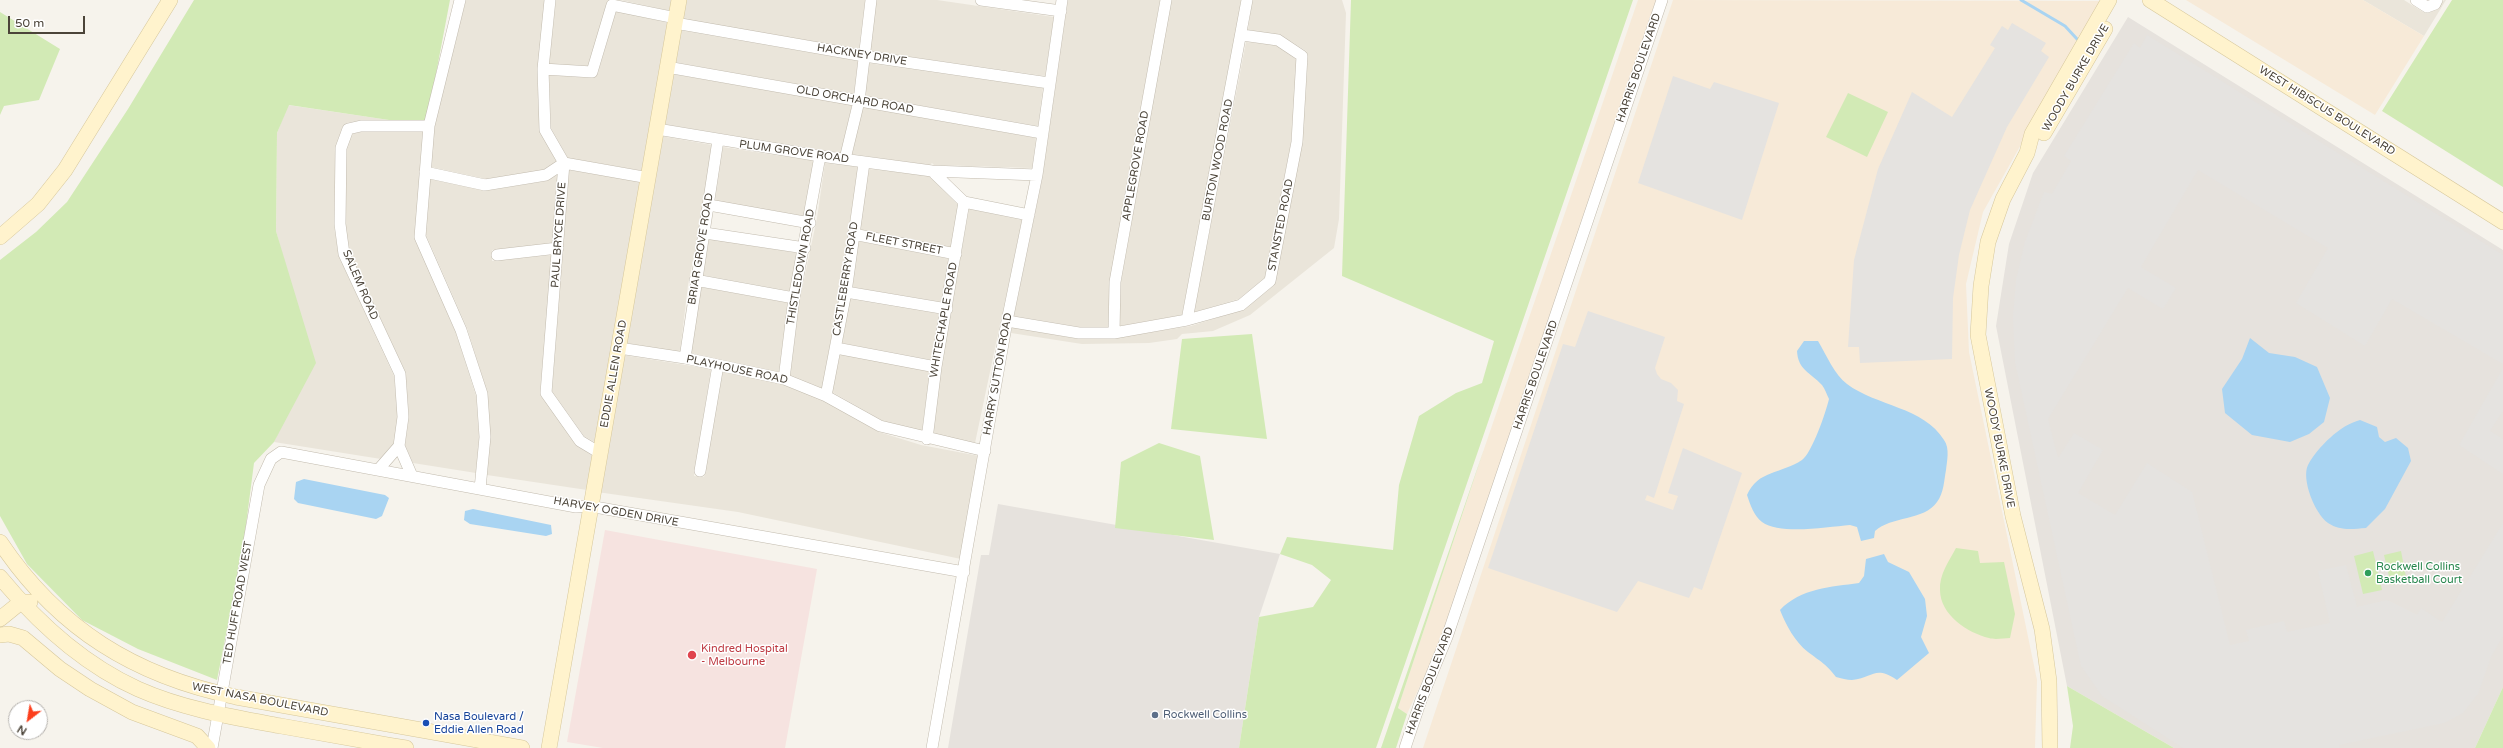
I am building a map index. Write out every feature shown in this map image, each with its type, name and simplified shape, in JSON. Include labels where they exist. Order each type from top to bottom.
[{"type":"street","points":[[0,237],[38,204],[62,175],[170,0]]},
{"type":"street","points":[[460,0],[429,126],[420,237],[461,330],[482,394],[485,437],[480,489]]},
{"type":"street","points":[[550,0],[543,69],[545,130],[564,164]]},
{"type":"street","name":"EDDIE ALLEN ROAD","points":[[549,748],[589,506],[619,348],[679,0]]},
{"type":"street","points":[[845,159],[858,101],[871,0]]},
{"type":"street","points":[[981,0],[1060,12]]},
{"type":"street","name":"HARRY SUTTON ROAD","points":[[932,748],[1007,321],[1037,174],[1062,0]]},
{"type":"street","name":"APPLEGROVE ROAD","points":[[1114,333],[1116,282],[1166,0]]},
{"type":"street","name":"BURTON WOOD ROAD","points":[[1187,320],[1242,35],[1246,0]]},
{"type":"street","name":"HARRIS BOULEVARD","points":[[1405,748],[1421,700],[1447,637],[1662,0]]},
{"type":"street","name":"WOODY BURKE DRIVE","points":[[2050,748],[2049,681],[2042,629],[2013,516],[1978,335],[1981,286],[1988,242],[2003,199],[2027,153],[2032,134],[2109,0]]},
{"type":"street","name":"WOODY BURKE DRIVE","points":[[2027,153],[2038,143],[2102,35],[2119,0]]},
{"type":"street","name":"WEST HIBISCUS BOULEVARD","points":[[2150,0],[2503,222]]},
{"type":"street","points":[[2416,0],[2427,7],[2435,4],[2438,0]]},
{"type":"street","name":"HACKNEY DRIVE","points":[[543,69],[592,72],[612,5],[675,21],[864,56],[1050,82]]},
{"type":"street","name":"STANSTED ROAD","points":[[1007,321],[1080,333],[1114,333],[1187,320],[1241,305],[1270,281],[1297,142],[1302,56],[1278,40],[1242,35]]},
{"type":"street","name":"OLD ORCHARD ROAD","points":[[667,67],[1042,133]]},
{"type":"street","name":"SALEM ROAD","points":[[399,446],[403,417],[400,374],[344,254],[340,224],[341,148],[348,129],[361,126],[429,126]]},
{"type":"street","name":"PLUM GROVE ROAD","points":[[657,129],[864,163],[932,171],[1037,174]]},
{"type":"street","name":"BRIAR GROVE ROAD","points":[[685,358],[695,280],[705,233],[718,140]]},
{"type":"street","name":"THISTLEDOWN ROAD","points":[[784,379],[794,298],[810,223],[820,156]]},
{"type":"street","name":"CASTLEBERRY ROAD","points":[[826,396],[846,292],[864,163]]},
{"type":"street","points":[[425,172],[485,185],[546,175],[564,164],[649,178]]},
{"type":"street","name":"PAUL BRYCE DRIVE","points":[[564,164],[546,393],[580,440],[600,453]]},
{"type":"street","points":[[932,171],[964,202],[1029,215]]},
{"type":"street","name":"WHITECHAPLE ROAD","points":[[927,439],[936,367],[964,202]]},
{"type":"street","points":[[709,206],[810,223]]},
{"type":"street","points":[[705,233],[805,248]]},
{"type":"street","name":"FLEET STREET","points":[[853,234],[956,254]]},
{"type":"street","points":[[497,255],[558,248]]},
{"type":"street","points":[[695,280],[794,298]]},
{"type":"street","points":[[846,292],[947,309]]},
{"type":"street","name":"PLAYHOUSE ROAD","points":[[619,348],[685,358],[784,379],[826,396],[880,426],[927,439],[985,451]]},
{"type":"street","points":[[836,348],[936,367]]},
{"type":"street","points":[[700,470],[718,365]]},
{"type":"street","points":[[378,470],[399,446],[412,476]]},
{"type":"street","name":"HARVEY OGDEN DRIVE","points":[[271,459],[280,452],[576,507],[589,506],[964,572]]},
{"type":"street","name":"TED HUFF ROAD WEST","points":[[212,748],[259,485],[271,459]]},
{"type":"street","name":"WEST NASA BOULEVARD","points":[[0,542],[37,589],[83,632],[126,660],[154,674],[180,684],[221,694],[522,748]]},
{"type":"street","name":"WEST NASA BOULEVARD","points":[[0,577],[21,602],[71,648],[117,678],[157,697],[218,714],[406,748]]},
{"type":"street","points":[[0,619],[21,602],[36,603],[83,632]]},
{"type":"street","points":[[0,636],[9,634],[22,638],[60,669],[90,689],[132,712],[197,736],[208,748]]},
{"type":"shaded area","points":[[466,0],[545,0],[537,74],[540,131],[557,162],[544,170],[486,179],[431,167],[434,126]]},
{"type":"shaded area","points":[[556,0],[612,0],[589,66],[549,64]]},
{"type":"shaded area","points":[[620,0],[673,0],[671,11]]},
{"type":"shaded area","points":[[684,0],[865,0],[859,49],[681,19]]},
{"type":"shaded area","points":[[876,0],[937,0],[1054,17],[1045,76],[870,51]]},
{"type":"shaded area","points":[[1068,0],[1160,0],[1110,282],[1108,327],[1080,327],[1014,316],[1042,180]]},
{"type":"shaded area","points":[[1171,0],[1241,0],[1235,40],[1182,315],[1119,326],[1121,282]]},
{"type":"shaded area","points":[[1252,0],[1342,0],[1346,13],[1339,219],[1334,248],[1250,315],[1213,331],[1182,334],[1177,339],[1149,343],[1082,344],[1011,333],[1012,327],[1078,339],[1108,339],[1191,326],[1244,309],[1273,286],[1302,143],[1308,56],[1306,51],[1281,35],[1248,30]]},
{"type":"shaded area","points":[[1638,0],[1656,0],[1443,636],[1407,714],[1398,708],[1484,449]]},
{"type":"shaded area","points":[[1673,0],[2102,1],[1983,212],[1966,284],[1969,352],[2037,680],[2035,748],[1423,748]]},
{"type":"shaded area","points":[[2186,0],[2363,0],[2424,36],[2375,115]]},
{"type":"shaded area","points":[[2363,0],[2404,0],[2423,12],[2428,13],[2437,9],[2444,0],[2446,0],[2424,36]]},
{"type":"shaded area","points":[[616,11],[669,23],[644,171],[568,158],[551,128],[549,75],[591,78],[598,73]]},
{"type":"shaded area","points":[[2128,17],[2503,250],[2503,687],[2475,748],[2174,748],[2067,686],[1996,326],[2009,244],[2033,173]]},
{"type":"shaded area","points":[[2012,23],[2046,43],[2041,51],[2049,57],[2007,127],[1970,210],[1959,255],[1953,298],[1952,359],[1860,363],[1859,347],[1848,347],[1854,260],[1878,169],[1912,92],[1952,117],[1995,48],[1990,45],[2002,26],[2008,30]]},
{"type":"shaded area","points":[[679,30],[858,61],[854,94],[674,62]]},
{"type":"shaded area","points":[[2147,35],[2503,255],[2503,364],[2392,299],[2365,346],[2296,303],[2328,248],[2198,170],[2141,267],[2176,288],[2163,309],[2128,288],[2048,419],[2058,458],[2074,433],[2103,450],[2078,493],[2115,515],[2147,463],[2192,492],[2230,645],[2249,641],[2246,630],[2284,621],[2287,632],[2330,623],[2318,571],[2346,565],[2357,607],[2387,600],[2417,615],[2421,608],[2442,622],[2503,523],[2503,636],[2491,657],[2478,694],[2463,713],[2444,723],[2339,745],[2340,748],[2183,748],[2102,696],[2081,666],[2015,362],[2013,317],[2016,280],[2025,242],[2044,192],[2052,194],[2071,161],[2064,156],[2134,43],[2140,48]]},
{"type":"shaded area","points":[[1246,42],[1276,45],[1297,60],[1291,142],[1265,278],[1239,299],[1194,312]]},
{"type":"shaded area","points":[[868,63],[1043,88],[1038,126],[865,96]]},
{"type":"shaded area","points":[[672,74],[852,105],[841,153],[663,124]]},
{"type":"shaded area","points":[[1673,76],[1710,89],[1714,82],[1779,103],[1742,220],[1638,183]]},
{"type":"shaded area","points":[[288,105],[389,120],[362,120],[347,123],[343,128],[336,146],[334,226],[339,257],[394,376],[398,418],[394,444],[381,459],[274,442],[284,420],[293,292],[276,231],[277,133]]},
{"type":"shaded area","points":[[863,107],[1036,138],[1032,168],[934,165],[932,163],[930,165],[852,154]]},
{"type":"shaded area","points":[[361,132],[423,132],[415,237],[456,333],[476,396],[479,438],[476,473],[413,463],[405,445],[409,416],[405,371],[349,252],[345,223],[346,148],[352,134]]},
{"type":"shaded area","points":[[661,136],[712,145],[699,232],[688,285],[680,352],[626,343]]},
{"type":"shaded area","points":[[723,147],[814,161],[805,216],[715,201]]},
{"type":"shaded area","points":[[825,163],[858,167],[840,292],[822,388],[790,375],[800,298],[817,218]]},
{"type":"shaded area","points":[[869,169],[929,176],[958,205],[951,248],[859,229]]},
{"type":"shaded area","points":[[569,170],[642,182],[596,443],[584,436],[552,391]]},
{"type":"shaded area","points":[[558,174],[553,243],[492,250],[492,261],[552,255],[540,393],[576,444],[593,456],[587,490],[487,475],[490,437],[487,392],[467,328],[426,235],[430,179],[486,191],[546,181]]},
{"type":"shaded area","points":[[969,209],[1022,220],[975,443],[933,434],[941,367]]},
{"type":"shaded area","points":[[709,239],[798,253],[790,291],[702,275]]},
{"type":"shaded area","points":[[858,241],[949,259],[942,302],[852,287]]},
{"type":"shaded area","points":[[700,287],[788,303],[779,372],[691,353]]},
{"type":"shaded area","points":[[850,299],[940,314],[932,360],[842,343]]},
{"type":"shaded area","points":[[1588,311],[1665,337],[1655,368],[1661,379],[1671,383],[1678,390],[1677,401],[1684,404],[1654,498],[1647,495],[1645,500],[1673,510],[1678,496],[1668,493],[1683,448],[1742,473],[1702,590],[1694,587],[1689,598],[1638,581],[1617,612],[1488,568],[1563,344],[1575,347]]},
{"type":"shaded area","points":[[840,354],[930,371],[922,431],[883,421],[832,392]]},
{"type":"shaded area","points":[[623,355],[711,369],[694,476],[704,477],[722,372],[782,384],[824,401],[879,432],[921,445],[979,456],[961,559],[738,512],[597,492]]},
{"type":"shaded area","points":[[2503,368],[2503,411],[2490,431],[2503,439],[2503,474],[2459,445]]},
{"type":"shaded area","points":[[998,504],[1280,554],[1259,617],[1239,748],[948,748],[981,555],[989,555]]},
{"type":"shaded area","name":"Kindred Hospital - Melbourne","points":[[605,530],[817,569],[785,748],[603,748],[567,742]]},
{"type":"green space","points":[[194,0],[450,0],[435,79],[425,120],[389,120],[289,105],[277,133],[276,231],[316,363],[274,442],[254,463],[243,548],[217,680],[138,649],[82,620],[27,564],[0,516],[0,260],[36,232],[67,202],[128,109]]},
{"type":"green space","points":[[1351,0],[1633,0],[1376,748],[1239,748],[1259,617],[1313,607],[1331,580],[1312,565],[1280,554],[1287,537],[1393,550],[1399,485],[1419,416],[1456,393],[1482,383],[1494,341],[1342,276]]},
{"type":"green space","points":[[2452,0],[2503,0],[2503,187],[2382,111]]},
{"type":"green space","points":[[0,12],[60,49],[39,100],[4,106],[0,115]]},
{"type":"green space","points":[[1848,93],[1888,112],[1867,157],[1826,137]]},
{"type":"green space","points":[[1252,334],[1267,439],[1171,429],[1182,339]]},
{"type":"green space","points":[[1159,443],[1200,456],[1214,540],[1115,528],[1121,462]]},
{"type":"green space","points":[[1484,449],[1398,708],[1407,714],[1396,748],[1381,748]]},
{"type":"green space","points":[[1956,548],[1978,551],[1980,563],[2004,562],[2015,614],[2010,638],[1991,639],[1972,632],[1957,622],[1945,607],[1941,599],[1940,584],[1945,568]]},
{"type":"green space","name":"Rockwell Collins Basketball Court","points":[[2373,551],[2382,590],[2363,594],[2354,556]]},
{"type":"green space","points":[[2401,551],[2407,582],[2391,585],[2384,555]]},
{"type":"green space","points":[[2067,686],[2174,748],[2070,748],[2073,726]]},
{"type":"green space","points":[[2503,687],[2503,748],[2475,748]]},
{"type":"water","points":[[2250,338],[2269,353],[2295,357],[2317,367],[2330,398],[2324,422],[2309,434],[2290,442],[2252,435],[2225,413],[2222,389],[2242,359]]},
{"type":"water","points":[[1804,341],[1818,341],[1834,370],[1847,384],[1859,391],[1924,420],[1935,429],[1944,440],[1948,455],[1943,486],[1941,495],[1931,508],[1916,516],[1882,526],[1875,531],[1874,538],[1861,541],[1857,527],[1850,525],[1804,529],[1780,528],[1770,526],[1762,522],[1757,517],[1747,495],[1757,481],[1771,473],[1802,460],[1806,456],[1818,432],[1829,399],[1818,381],[1802,367],[1797,351]]},
{"type":"water","points":[[2360,420],[2377,427],[2379,437],[2385,442],[2396,438],[2408,448],[2411,461],[2385,509],[2366,528],[2342,528],[2328,523],[2318,512],[2310,496],[2306,479],[2306,471],[2312,458],[2330,438],[2345,427]]},
{"type":"water","points":[[304,479],[385,495],[389,498],[382,516],[376,519],[298,503],[294,499],[296,482]]},
{"type":"water","points":[[473,509],[551,525],[552,534],[546,536],[470,524],[464,520],[465,511]]},
{"type":"water","points":[[1884,554],[1888,562],[1909,572],[1925,599],[1927,616],[1921,637],[1929,653],[1897,680],[1883,673],[1852,680],[1836,677],[1826,666],[1803,648],[1788,627],[1780,610],[1797,597],[1807,593],[1859,583],[1864,576],[1866,559]]},
{"type":"waterway","points":[[2021,0],[2065,26],[2077,39]]},
{"type":"place","name":"Rockwell Collins Basketball Court","points":[[2368,573]]},
{"type":"place","name":"Kindred Hospital - Melbourne","points":[[692,655]]},
{"type":"place","name":"Rockwell Collins","points":[[1155,715]]},
{"type":"place","name":"Nasa Boulevard / Eddie Allen Road","points":[[426,723]]}]
